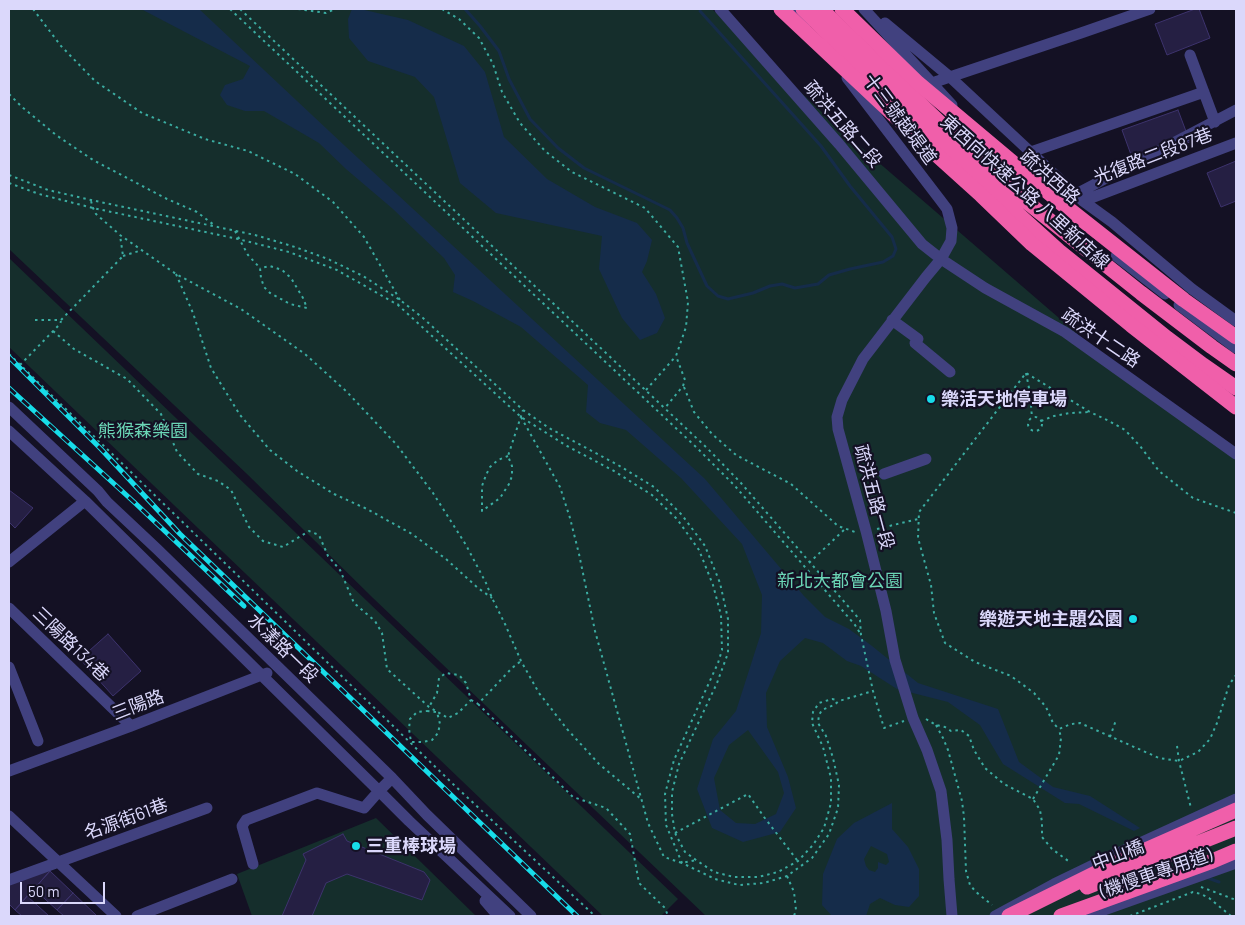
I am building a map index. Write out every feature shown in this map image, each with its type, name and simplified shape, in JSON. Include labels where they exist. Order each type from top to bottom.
[{"type":"highway","points":[[781,9],[1032,244],[1236,407]]},
{"type":"highway","name":"東西向快速公路 八里新店線","points":[[803,9],[947,150],[1059,251],[1167,338],[1236,388]]},
{"type":"highway","name":"東西向快速公路 八里新店線","points":[[821,9],[985,166],[1018,195],[1141,293],[1236,364]]},
{"type":"highway","points":[[842,9],[918,82],[1061,203],[1184,300],[1236,337]]},
{"type":"highway","points":[[994,208],[1024,224],[1075,259],[1236,378]]},
{"type":"highway","points":[[1011,916],[1118,862],[1236,810]]},
{"type":"highway","name":"中山橋","points":[[1011,916],[1236,828]]},
{"type":"highway","points":[[1061,916],[1236,853]]},
{"type":"street","name":"疏洪五路二段","points":[[720,9],[839,144],[922,244],[941,259]]},
{"type":"street","name":"十三號越堤道","points":[[794,9],[947,210],[952,228],[951,241],[941,259]]},
{"type":"street","name":"疏洪西路","points":[[864,9],[1007,163],[1126,264],[1236,348]]},
{"type":"street","name":"疏洪西路","points":[[867,9],[950,77],[1080,198],[1236,321]]},
{"type":"street","points":[[932,83],[1150,9]]},
{"type":"street","points":[[1190,55],[1215,122]]},
{"type":"street","points":[[1031,152],[1204,92]]},
{"type":"street","points":[[1080,198],[1236,110]]},
{"type":"street","name":"光復路二段87巷","points":[[1080,198],[1236,143]]},
{"type":"street","name":"疏洪五路一段","points":[[941,259],[863,359],[842,400],[837,417],[838,429],[879,584],[895,660],[913,718],[942,791],[952,916]]},
{"type":"street","name":"疏洪十二路","points":[[941,259],[985,288],[1065,332],[1236,454]]},
{"type":"street","points":[[892,320],[950,372]]},
{"type":"street","name":"水漾路一段","points":[[9,407],[98,491],[107,502],[392,778],[531,916]]},
{"type":"street","name":"水漾路一段","points":[[9,431],[85,501],[409,821],[510,916]]},
{"type":"street","points":[[884,474],[926,459]]},
{"type":"street","points":[[9,562],[85,501]]},
{"type":"street","name":"三陽路134巷","points":[[9,608],[131,726]]},
{"type":"street","name":"三陽路","points":[[9,771],[262,676],[277,667]]},
{"type":"street","points":[[9,668],[38,741]]},
{"type":"street","points":[[253,864],[242,826],[246,820],[316,793],[364,808],[392,778]]},
{"type":"street","name":"(機慢車專用道)","points":[[995,912],[1236,798]]},
{"type":"street","name":"名源街61巷","points":[[9,880],[207,808]]},
{"type":"street","points":[[9,816],[116,916]]},
{"type":"street","name":"(機慢車專用道)","points":[[1087,916],[1236,864]]},
{"type":"street","points":[[459,869],[498,916]]},
{"type":"street","points":[[137,916],[232,879]]},
{"type":"path","points":[[33,9],[61,46],[95,81],[142,112],[205,139],[248,151],[294,174],[333,202],[364,237],[400,300]]},
{"type":"path","points":[[230,9],[696,446],[735,486],[861,635]]},
{"type":"path","points":[[240,9],[646,390],[741,483],[860,620],[861,635],[873,691],[884,728],[904,721]]},
{"type":"path","points":[[298,9],[326,13],[335,9]]},
{"type":"path","points":[[442,9],[459,19],[479,38],[493,64],[502,92],[511,108],[520,123],[545,151],[572,172],[645,208],[678,246],[688,302],[686,327],[676,356],[646,390]]},
{"type":"path","points":[[9,94],[56,135],[93,160],[167,199],[197,212],[216,227]]},
{"type":"path","points":[[9,175],[48,190],[234,231],[295,247],[328,259],[363,276],[400,300],[423,318],[522,410],[549,428],[618,465],[654,487],[682,515],[705,546],[720,583],[728,619],[728,653],[717,683],[679,764],[672,792],[672,814],[675,833],[684,852],[714,872],[734,877],[758,878],[778,872],[798,861],[813,845],[824,828],[831,803],[831,778],[823,747],[812,723],[813,712],[820,703],[832,699],[838,701]]},
{"type":"path","points":[[9,183],[39,194],[93,208],[238,239],[289,252],[337,270],[398,305],[521,417],[567,446],[652,494],[677,519],[699,550],[713,585],[721,615],[722,650],[718,663],[674,760],[665,794],[666,825],[682,863]]},
{"type":"path","points":[[91,200],[96,214],[120,235],[176,274],[241,310],[305,354],[347,392],[396,444],[433,493],[466,545],[486,583],[521,661],[539,693],[567,729],[599,764],[641,798]]},
{"type":"path","points":[[234,231],[248,255],[260,268],[264,287],[270,293],[290,304],[307,308],[290,278],[282,270],[270,266],[260,268]]},
{"type":"path","points":[[120,235],[123,256]]},
{"type":"path","points":[[20,365],[123,256],[142,250]]},
{"type":"path","points":[[176,274],[193,312],[212,368],[240,415],[270,450],[297,471],[334,494],[367,509],[412,534],[446,559],[492,598]]},
{"type":"path","points":[[398,305],[400,300]]},
{"type":"path","points":[[35,320],[61,320]]},
{"type":"path","points":[[52,331],[74,349],[127,379],[161,414],[177,452],[198,474],[218,481],[232,490],[249,527],[263,541],[284,547],[309,531],[318,535],[328,556],[340,570],[354,603],[375,621],[382,633],[387,669],[429,707],[448,718],[458,713],[471,700]]},
{"type":"path","points":[[9,354],[515,842],[595,916]]},
{"type":"path","points":[[665,408],[683,386],[685,380],[676,356]]},
{"type":"path","points":[[1026,373],[1090,412],[1124,430],[1140,446],[1159,471],[1193,498],[1236,513]]},
{"type":"path","points":[[1026,373],[1032,418],[1028,423],[1029,427],[1031,430],[1038,430],[1041,428],[1041,422]]},
{"type":"path","points":[[1026,373],[918,512],[918,538],[931,585],[934,613],[945,643],[975,662],[1011,676],[1034,692],[1046,707],[1053,723],[1059,729],[1062,738],[1059,755],[1033,799]]},
{"type":"path","points":[[683,386],[694,412],[712,434],[736,455],[791,484],[838,526],[857,533]]},
{"type":"path","points":[[508,456],[498,460],[490,467],[486,474],[482,486],[482,511],[500,498],[509,484],[512,476],[512,466],[508,456],[522,410]]},
{"type":"path","points":[[1041,422],[1054,416],[1090,412]]},
{"type":"path","points":[[521,417],[560,487],[579,554],[595,631],[648,823],[664,857],[682,863],[715,880],[739,885],[764,884],[788,876],[812,858],[829,834],[838,808],[839,785],[826,736],[818,723],[819,715],[822,710],[838,701],[873,691]]},
{"type":"path","points":[[1032,418],[1039,419],[1041,422]]},
{"type":"path","points":[[876,529],[918,519]]},
{"type":"path","points":[[810,562],[845,529]]},
{"type":"path","points":[[478,704],[521,661]]},
{"type":"path","points":[[429,707],[437,693],[439,678],[446,673],[459,675],[466,683],[471,700],[478,704],[573,797],[606,808],[630,834],[639,882],[665,908],[668,916]]},
{"type":"path","points":[[1059,729],[1071,724],[1080,723],[1159,758],[1179,761],[1198,752],[1210,740],[1228,685],[1236,675]]},
{"type":"path","points":[[411,742],[410,719],[417,712],[437,712]]},
{"type":"path","points":[[411,742],[432,740],[438,733],[440,724],[437,712]]},
{"type":"path","points":[[921,715],[936,725],[951,731],[961,730],[969,736],[974,750],[985,768],[1004,784],[1033,799],[1040,810],[1042,837],[1052,849],[1072,863]]},
{"type":"path","points":[[1110,737],[1116,720]]},
{"type":"path","points":[[936,725],[944,738],[962,801],[966,871],[970,885],[995,912]]},
{"type":"path","points":[[1177,746],[1192,812]]},
{"type":"path","points":[[675,833],[748,794],[798,861]]},
{"type":"path","points":[[682,863],[696,860]]},
{"type":"path","points":[[788,876],[794,892],[796,910],[794,916]]},
{"type":"path","points":[[1130,916],[1193,892],[1209,898],[1231,916]]},
{"type":"green space","name":"新北大都會公園","points":[[9,9],[712,9],[841,130],[1117,368],[1236,455],[1236,916],[706,916],[373,598],[247,474],[9,249]]},
{"type":"green space","name":"熊猴森樂園","points":[[9,258],[678,899],[661,916],[603,916],[9,347]]},
{"type":"green space","name":"三重棒球場","points":[[376,818],[476,916],[252,916],[237,874]]},
{"type":"water","points":[[141,9],[199,9],[705,479],[804,596],[825,617],[849,629],[918,683],[998,709],[1019,762],[1053,787],[1090,796],[1140,828],[1134,831],[1079,804],[1065,803],[1003,764],[980,725],[948,702],[897,689],[861,666],[847,661],[823,643],[805,638],[780,661],[766,693],[767,727],[788,777],[796,808],[780,832],[743,842],[712,828],[697,789],[713,739],[736,711],[761,633],[762,595],[742,544],[681,478],[626,430],[600,423],[586,412],[588,385],[521,327],[453,292],[455,275],[444,258],[393,209],[319,143],[264,111],[245,111],[227,105],[220,95],[225,85],[243,79],[250,66]],"holes":[[[748,730],[778,772],[784,793],[776,814],[755,824],[736,823],[720,810],[714,778],[729,745]]]},
{"type":"water","points":[[352,9],[360,9],[408,20],[464,46],[485,72],[504,137],[547,179],[595,207],[637,223],[652,240],[642,272],[656,294],[665,318],[657,333],[640,340],[622,318],[599,269],[602,236],[496,213],[460,183],[434,97],[415,77],[368,61],[349,38],[348,19]]},
{"type":"water","points":[[892,803],[892,829],[908,847],[919,869],[919,896],[909,907],[895,905],[880,898],[870,904],[866,916],[832,916],[822,905],[823,874],[837,839],[854,823]],"holes":[[[871,846],[887,854],[889,862],[886,865],[878,862],[878,868],[875,872],[869,870],[866,866],[864,859]]]},
{"type":"building","points":[[1199,9],[1210,38],[1167,55],[1155,24]]},
{"type":"building","points":[[1178,110],[1190,142],[1134,163],[1122,130]]},
{"type":"building","points":[[1236,161],[1236,201],[1221,207],[1207,173]]},
{"type":"building","points":[[9,490],[33,508],[15,528],[9,522]]},
{"type":"building","points":[[108,634],[141,671],[113,696],[80,659]]},
{"type":"building","points":[[343,834],[347,841],[424,872],[430,880],[422,900],[347,874],[326,883],[312,916],[282,916],[306,860],[303,854]]},
{"type":"building","points":[[50,871],[15,910],[9,904],[9,878]]},
{"type":"building","points":[[50,871],[73,893],[57,910],[34,889]]},
{"type":"building","points":[[73,893],[95,916],[64,916],[57,910]]},
{"type":"building","points":[[27,896],[49,916],[22,916],[15,910]]},
{"type":"waterway","points":[[465,9],[499,51],[509,79],[530,119],[558,148],[584,168],[670,210],[683,228],[687,243],[707,286],[718,296],[728,299],[782,284],[795,288],[818,284],[829,275],[883,262],[893,256],[896,249],[892,237],[850,186],[821,146],[700,11]]},
{"type":"waterway","points":[[1208,878],[1219,882]]},
{"type":"railway","points":[[9,357],[101,449],[180,534],[577,916]]},
{"type":"railway","points":[[9,388],[244,606]]},
{"type":"place","name":"樂活天地停車場","points":[[931,399]]},
{"type":"place","name":"樂遊天地主題公園","points":[[1133,619]]},
{"type":"place","name":"三重棒球場","points":[[356,846]]}]
